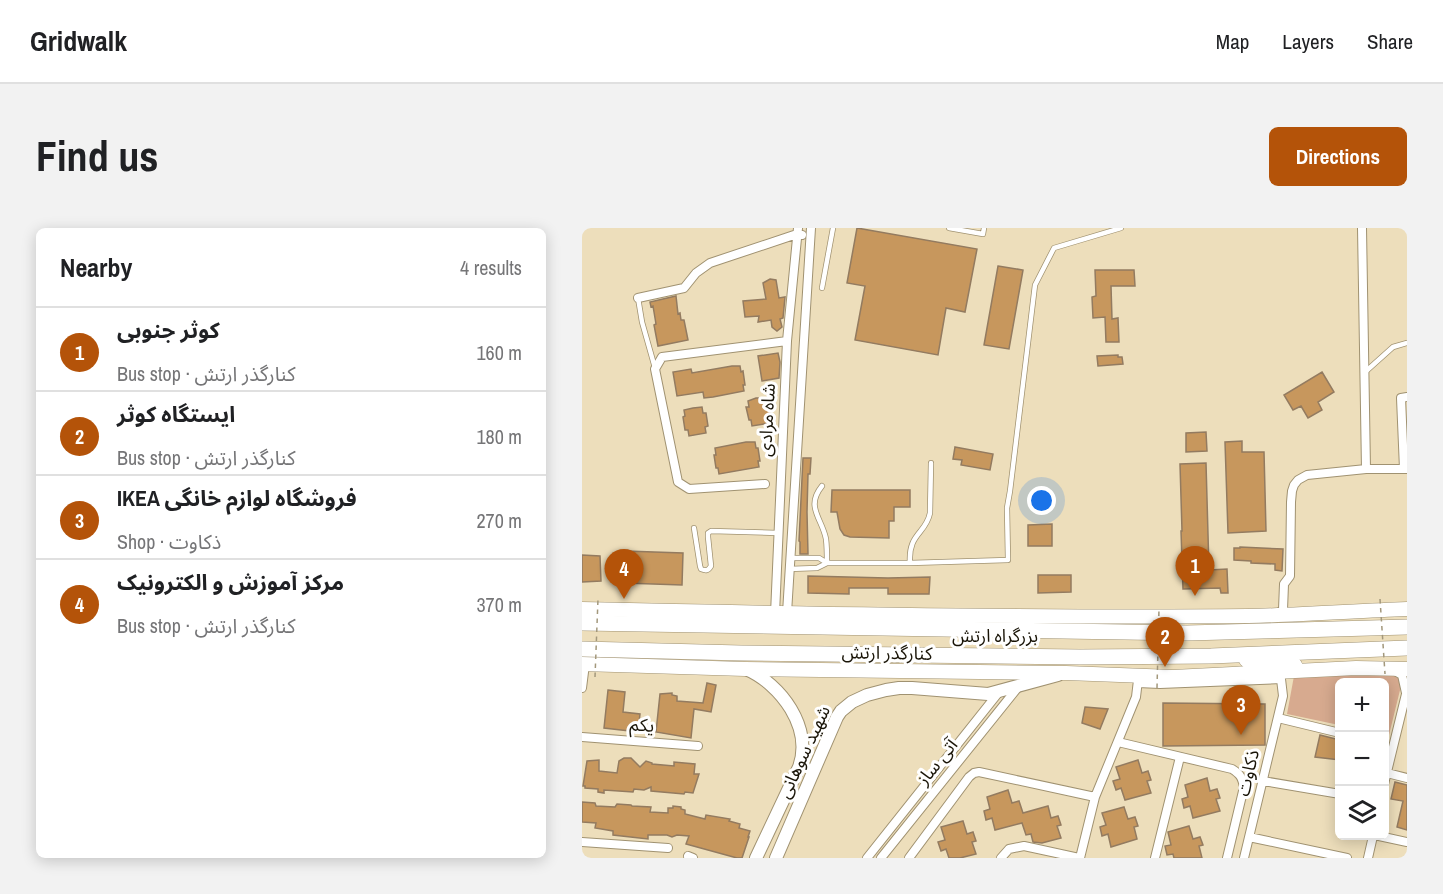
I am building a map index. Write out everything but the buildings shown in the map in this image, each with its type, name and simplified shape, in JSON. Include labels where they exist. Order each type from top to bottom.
[{"type":"highway","name":"بزرگراه ارتش","points":[[582,623],[1187,633],[1407,627]]},
{"type":"highway","name":"بزرگراه ارتش","points":[[583,659],[741,653],[1211,656],[1407,648]]},
{"type":"main road","points":[[582,609],[966,615],[1276,615],[1407,609]]},
{"type":"main road","points":[[727,612],[828,627]]},
{"type":"main road","points":[[1211,656],[1302,666],[1356,668]]},
{"type":"main road","name":"کنارگذر ارتش","points":[[583,659],[745,669],[1066,673],[1138,680],[1356,668],[1386,671],[1407,669]]},
{"type":"main road","name":"شهید سوهانی","points":[[745,669],[776,690],[795,717],[801,737],[802,757],[756,858]]},
{"type":"main road","name":"شهید سوهانی","points":[[776,858],[837,717],[852,702],[873,693],[899,688],[982,694],[999,692],[1066,673]]},
{"type":"main road","points":[[776,814],[790,823]]},
{"type":"street","points":[[1362,228],[1366,469]]},
{"type":"street","points":[[638,298],[684,288],[696,273],[710,263],[797,231],[810,232]]},
{"type":"street","name":"شاه مرادی","points":[[781,613],[778,533],[787,341],[797,231]]},
{"type":"street","name":"شاه مرادی","points":[[781,613],[790,558],[810,232]]},
{"type":"street","points":[[765,484],[689,489],[678,482],[655,369],[662,357],[787,341]]},
{"type":"street","points":[[1276,615],[1283,610],[1284,584],[1290,576],[1291,502],[1292,491],[1298,480],[1307,475],[1366,469],[1405,469],[1401,398],[1407,398]]},
{"type":"street","points":[[582,688],[583,659]]},
{"type":"street","points":[[1386,671],[1401,674],[1407,691],[1404,714],[1389,744]]},
{"type":"street","name":"ذکاوت","points":[[1138,680],[1160,684],[1281,679],[1283,696],[1244,858]]},
{"type":"street","points":[[1001,858],[1009,849],[1024,846],[1079,858],[1095,797],[1136,697],[1138,680]]},
{"type":"street","name":"آتی ساز","points":[[880,858],[1018,686]]},
{"type":"street","name":"آتی ساز","points":[[867,858],[999,692]]},
{"type":"street","points":[[987,707],[993,706],[996,714]]},
{"type":"street","points":[[1278,718],[1335,731]]},
{"type":"street","name":"یکم","points":[[582,737],[698,746]]},
{"type":"street","points":[[1118,742],[1232,769],[1240,773],[1244,786],[1227,858]]},
{"type":"street","points":[[1155,858],[1180,757]]},
{"type":"street","points":[[909,858],[974,773],[979,772],[1095,797]]},
{"type":"street","points":[[1389,774],[1407,778]]},
{"type":"street","points":[[1263,781],[1335,793]]},
{"type":"street","points":[[1250,837],[1347,858]]},
{"type":"street","points":[[1389,838],[1407,842]]},
{"type":"street","points":[[1368,858],[1372,840]]},
{"type":"street","points":[[582,842],[668,848]]},
{"type":"lane","points":[[822,288],[833,228]]},
{"type":"lane","points":[[949,228],[983,234],[984,228]]},
{"type":"lane","points":[[789,569],[817,568],[826,563],[1008,560],[1007,508],[1035,285],[1054,248],[1121,228]]},
{"type":"lane","points":[[638,298],[655,369]]},
{"type":"lane","points":[[1364,373],[1393,347],[1407,343]]},
{"type":"lane","points":[[910,563],[909,551],[912,541],[929,519],[931,463]]},
{"type":"lane","points":[[822,486],[816,494],[815,510],[826,537],[826,563]]},
{"type":"lane","points":[[694,528],[701,570],[706,571],[711,566],[708,532],[778,533]]},
{"type":"lane","points":[[790,558],[819,558],[826,563]]},
{"type":"path","points":[[595,678],[598,599]]},
{"type":"path","points":[[1380,599],[1386,671]]},
{"type":"path","points":[[1157,688],[1159,609]]},
{"type":"shaded area","points":[[1389,672],[1398,676],[1402,682],[1389,735],[1389,678],[1335,678],[1335,724],[1287,714],[1294,676]]},
{"type":"place","name":"کوثر جنوبی","points":[[1195,596]]},
{"type":"place","name":"مرکز آموزش و الکترونیک","points":[[624,599]]},
{"type":"place","name":"ایستگاه کوثر","points":[[1165,667]]},
{"type":"place","name":"IKEA فروشگاه لوازم خانگی","points":[[1241,735]]}]
